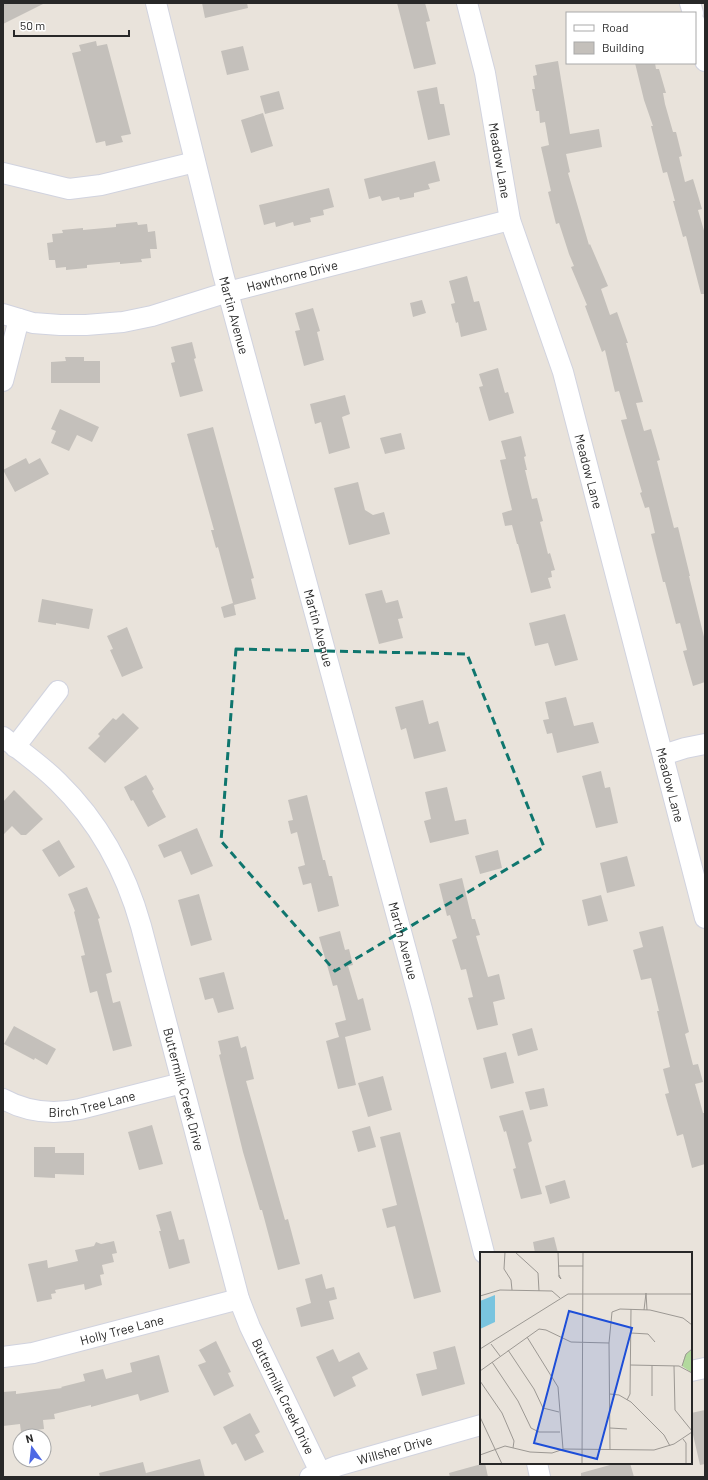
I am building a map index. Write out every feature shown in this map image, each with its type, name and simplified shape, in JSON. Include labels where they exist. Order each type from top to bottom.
[{"type":"street","name":"Martin Avenue","points":[[156,3],[228,292],[422,1009],[484,1252]]},
{"type":"street","name":"Meadow Lane","points":[[467,3],[486,73],[510,220],[563,372],[705,918]]},
{"type":"street","points":[[696,26],[705,57]]},
{"type":"street","points":[[3,172],[69,189],[101,185],[195,162]]},
{"type":"street","name":"Hawthorne Drive","points":[[11,317],[34,322],[68,325],[94,325],[123,322],[152,316],[228,292],[510,220]]},
{"type":"street","points":[[3,380],[11,317]]},
{"type":"street","points":[[9,742],[58,691]]},
{"type":"street","name":"Buttermilk Creek Drive","points":[[9,742],[46,771],[73,798],[100,832],[121,870],[138,916],[239,1299],[315,1474]]},
{"type":"street","points":[[663,755],[705,744]]},
{"type":"street","name":"Birch Tree Lane","points":[[3,1100],[30,1110],[64,1112],[182,1083]]},
{"type":"street","name":"Holly Tree Lane","points":[[3,1357],[33,1353],[239,1299]]},
{"type":"street","points":[[692,1371],[705,1368]]},
{"type":"street","name":"Willsher Drive","points":[[315,1474],[480,1425]]},
{"type":"street","points":[[537,1464],[540,1477]]},
{"type":"highlighted area","points":[[236,649],[467,654],[544,847],[335,971],[221,841]]},
{"type":"building","points":[[3,3],[45,3],[3,24]]},
{"type":"building","points":[[202,3],[247,3],[248,8],[205,18]]},
{"type":"building","points":[[397,3],[425,3],[430,21],[426,22],[436,64],[414,69]]},
{"type":"building","points":[[96,41],[97,46],[107,44],[131,134],[121,136],[123,142],[106,146],[105,141],[96,143],[72,53],[81,51],[79,45]]},
{"type":"building","points":[[243,46],[249,70],[227,75],[221,51]]},
{"type":"building","points":[[558,61],[570,134],[599,129],[602,147],[566,154],[570,172],[568,173],[589,245],[590,244],[608,286],[601,289],[610,315],[617,312],[628,343],[626,343],[643,402],[636,403],[644,431],[651,429],[660,460],[657,461],[674,528],[678,527],[690,576],[705,641],[705,682],[693,686],[683,651],[687,650],[680,623],[676,624],[665,582],[663,582],[651,534],[655,533],[649,507],[645,508],[640,493],[642,492],[621,420],[627,419],[619,391],[615,392],[605,350],[602,352],[585,306],[587,305],[571,267],[574,266],[559,223],[556,224],[548,192],[551,191],[541,147],[549,145],[545,122],[540,123],[539,111],[536,111],[532,89],[535,89],[533,76],[537,75],[535,65]]},
{"type":"building","points":[[635,64],[655,64],[656,69],[659,69],[666,93],[663,93],[673,132],[676,132],[682,156],[679,157],[685,182],[693,179],[702,209],[698,210],[705,234],[705,294],[701,294],[686,236],[683,237],[667,172],[663,173],[651,126],[653,126],[644,100]]},
{"type":"building","points":[[437,87],[440,104],[444,104],[450,135],[428,140],[417,91]]},
{"type":"building","points":[[279,91],[284,109],[265,114],[260,96]]},
{"type":"building","points":[[263,113],[273,146],[251,153],[241,120]]},
{"type":"building","points":[[435,161],[440,181],[428,184],[430,189],[414,193],[414,197],[400,200],[399,197],[382,201],[380,196],[369,199],[364,179]]},
{"type":"building","points":[[329,188],[334,207],[323,210],[324,215],[310,218],[311,222],[294,226],[293,222],[276,227],[275,222],[264,225],[259,205]]},
{"type":"building","points":[[137,222],[138,225],[147,224],[148,232],[155,231],[157,249],[150,249],[151,258],[141,259],[142,262],[87,265],[87,268],[66,270],[66,267],[56,268],[55,260],[49,260],[47,243],[53,242],[52,234],[63,233],[62,230],[116,227],[116,224]]},
{"type":"building","points":[[467,276],[474,302],[479,301],[487,330],[461,337],[458,322],[456,323],[451,304],[455,303],[449,281]]},
{"type":"building","points":[[422,300],[426,313],[413,317],[410,303]]},
{"type":"building","points":[[313,308],[320,331],[317,332],[324,360],[304,366],[295,331],[300,330],[295,313]]},
{"type":"building","points":[[192,342],[196,358],[194,359],[203,391],[180,397],[171,363],[175,362],[171,347]]},
{"type":"building","points":[[65,357],[84,357],[84,361],[100,361],[100,383],[51,383],[51,362],[66,361]]},
{"type":"building","points":[[498,368],[505,393],[508,392],[514,413],[489,421],[479,387],[483,386],[479,374]]},
{"type":"building","points":[[345,395],[350,414],[342,417],[350,448],[329,454],[321,422],[315,424],[310,404]]},
{"type":"building","points":[[60,409],[99,427],[92,442],[77,435],[69,451],[51,443],[56,431],[51,429]]},
{"type":"building","points":[[213,427],[254,578],[251,579],[256,599],[234,605],[236,615],[224,618],[221,607],[233,603],[218,547],[216,548],[211,530],[214,530],[187,434]]},
{"type":"building","points":[[401,433],[405,449],[385,454],[380,438]]},
{"type":"building","points":[[521,436],[526,456],[524,457],[527,470],[525,470],[532,499],[537,498],[543,521],[540,522],[548,554],[550,553],[555,570],[551,571],[552,577],[548,578],[551,588],[531,593],[512,525],[505,526],[502,513],[512,510],[500,460],[506,459],[501,441]]},
{"type":"building","points":[[26,458],[29,464],[40,458],[49,474],[15,492],[3,470]]},
{"type":"building","points":[[358,482],[365,510],[373,515],[384,512],[390,534],[349,545],[334,488]]},
{"type":"building","points":[[382,590],[386,603],[398,600],[403,618],[398,619],[403,638],[379,644],[365,594]]},
{"type":"building","points":[[42,599],[93,609],[89,629],[56,623],[56,625],[38,622]]},
{"type":"building","points":[[565,614],[578,660],[555,666],[548,643],[535,646],[529,623]]},
{"type":"building","points":[[127,627],[143,668],[122,677],[110,650],[113,649],[107,636]]},
{"type":"building","points":[[566,697],[574,726],[593,722],[599,743],[557,753],[552,733],[547,734],[543,720],[549,719],[545,702]]},
{"type":"building","points":[[423,700],[429,724],[438,721],[446,751],[414,759],[406,728],[401,730],[395,707]]},
{"type":"building","points":[[123,713],[139,728],[105,763],[88,748],[100,736],[98,734],[113,718],[116,720]]},
{"type":"building","points":[[601,771],[605,788],[610,787],[618,823],[596,828],[582,776]]},
{"type":"building","points":[[146,775],[154,789],[152,791],[166,817],[148,827],[133,800],[131,801],[124,787]]},
{"type":"building","points":[[447,787],[455,821],[466,819],[469,834],[430,843],[424,821],[431,819],[425,792]]},
{"type":"building","points":[[14,790],[43,819],[26,835],[21,835],[12,826],[3,835],[3,802]]},
{"type":"building","points":[[307,795],[323,860],[325,860],[329,876],[332,876],[339,906],[318,912],[311,883],[303,885],[298,867],[305,865],[297,832],[291,834],[288,821],[293,820],[288,800]]},
{"type":"building","points":[[197,828],[213,866],[191,875],[181,851],[164,858],[158,845]]},
{"type":"building","points":[[59,840],[75,867],[59,877],[42,850]]},
{"type":"building","points":[[498,850],[502,868],[480,874],[475,856]]},
{"type":"building","points":[[627,856],[635,886],[607,893],[600,863]]},
{"type":"building","points":[[462,878],[472,919],[475,919],[480,935],[476,936],[488,977],[499,974],[505,999],[493,1002],[498,1025],[477,1030],[468,998],[473,997],[466,969],[461,970],[452,940],[457,938],[450,915],[447,916],[439,884]]},
{"type":"building","points":[[87,887],[100,918],[98,919],[112,972],[106,974],[113,1003],[120,1001],[132,1046],[113,1051],[97,991],[90,993],[81,956],[85,955],[75,911],[68,894]]},
{"type":"building","points":[[199,894],[212,940],[191,946],[178,900]]},
{"type":"building","points":[[601,895],[608,921],[588,926],[582,900]]},
{"type":"building","points":[[663,926],[689,1032],[685,1034],[693,1065],[698,1064],[703,1082],[695,1084],[703,1113],[705,1113],[705,1164],[692,1168],[683,1134],[677,1136],[665,1094],[669,1093],[663,1069],[670,1067],[651,978],[641,980],[633,950],[643,947],[639,932]]},
{"type":"building","points":[[340,931],[345,950],[349,949],[353,965],[348,966],[358,1000],[363,998],[371,1030],[345,1037],[356,1085],[338,1089],[326,1041],[339,1037],[335,1023],[346,1020],[337,985],[333,986],[319,937]]},
{"type":"building","points":[[224,972],[234,1009],[218,1013],[213,998],[205,1000],[199,978]]},
{"type":"building","points":[[14,1026],[56,1049],[47,1065],[35,1058],[34,1060],[4,1044]]},
{"type":"building","points":[[532,1028],[538,1050],[518,1056],[512,1034]]},
{"type":"building","points":[[238,1036],[241,1048],[246,1046],[254,1079],[246,1081],[285,1220],[288,1219],[300,1264],[278,1270],[262,1210],[260,1210],[243,1152],[219,1055],[221,1054],[218,1041]]},
{"type":"building","points":[[506,1052],[514,1083],[491,1089],[483,1058]]},
{"type":"building","points":[[383,1076],[392,1110],[368,1117],[358,1083]]},
{"type":"building","points":[[544,1088],[548,1106],[530,1110],[525,1092]]},
{"type":"building","points":[[523,1110],[532,1141],[528,1143],[542,1194],[521,1199],[513,1169],[516,1168],[506,1131],[504,1132],[499,1116]]},
{"type":"building","points":[[152,1125],[163,1164],[139,1170],[128,1132]]},
{"type":"building","points":[[370,1126],[376,1147],[358,1152],[352,1131]]},
{"type":"building","points":[[400,1132],[441,1292],[414,1299],[395,1226],[387,1228],[382,1209],[397,1205],[380,1137]]},
{"type":"building","points":[[34,1147],[55,1147],[55,1153],[84,1153],[84,1175],[55,1174],[55,1178],[34,1177]]},
{"type":"building","points":[[565,1180],[570,1198],[550,1204],[545,1186]]},
{"type":"building","points":[[171,1211],[179,1240],[184,1239],[190,1263],[169,1269],[156,1215]]},
{"type":"building","points":[[554,1237],[558,1252],[535,1252],[533,1242]]},
{"type":"building","points":[[114,1241],[117,1253],[112,1254],[114,1262],[102,1265],[104,1274],[100,1275],[102,1285],[85,1290],[84,1284],[55,1290],[56,1293],[51,1294],[52,1299],[37,1302],[28,1264],[47,1260],[48,1268],[78,1261],[75,1250],[94,1246],[96,1242],[101,1244]]},
{"type":"building","points":[[322,1274],[326,1289],[334,1287],[337,1299],[329,1301],[334,1319],[301,1327],[296,1308],[311,1303],[305,1279]]},
{"type":"building","points":[[216,1341],[231,1372],[228,1373],[234,1386],[214,1396],[198,1365],[206,1362],[199,1350]]},
{"type":"building","points":[[455,1346],[465,1384],[422,1396],[416,1374],[437,1369],[433,1352]]},
{"type":"building","points":[[333,1349],[339,1362],[359,1352],[368,1369],[352,1377],[356,1386],[334,1397],[316,1357]]},
{"type":"building","points":[[159,1355],[169,1392],[140,1401],[138,1394],[91,1407],[91,1405],[54,1414],[55,1419],[43,1420],[44,1428],[20,1428],[20,1424],[3,1426],[3,1392],[16,1391],[16,1394],[62,1388],[61,1387],[85,1381],[83,1374],[103,1369],[106,1379],[132,1372],[130,1363]]},
{"type":"building","points":[[705,1410],[705,1464],[700,1465],[692,1430],[692,1413]]},
{"type":"building","points":[[250,1413],[260,1432],[255,1435],[264,1452],[245,1461],[236,1443],[232,1445],[223,1427]]},
{"type":"building","points":[[200,1459],[205,1477],[147,1477],[146,1473]]},
{"type":"building","points":[[143,1462],[147,1477],[100,1477],[99,1473]]},
{"type":"building","points":[[485,1464],[488,1477],[450,1477],[449,1473]]},
{"type":"building","points":[[630,1464],[634,1477],[581,1477],[581,1473],[610,1465]]}]
